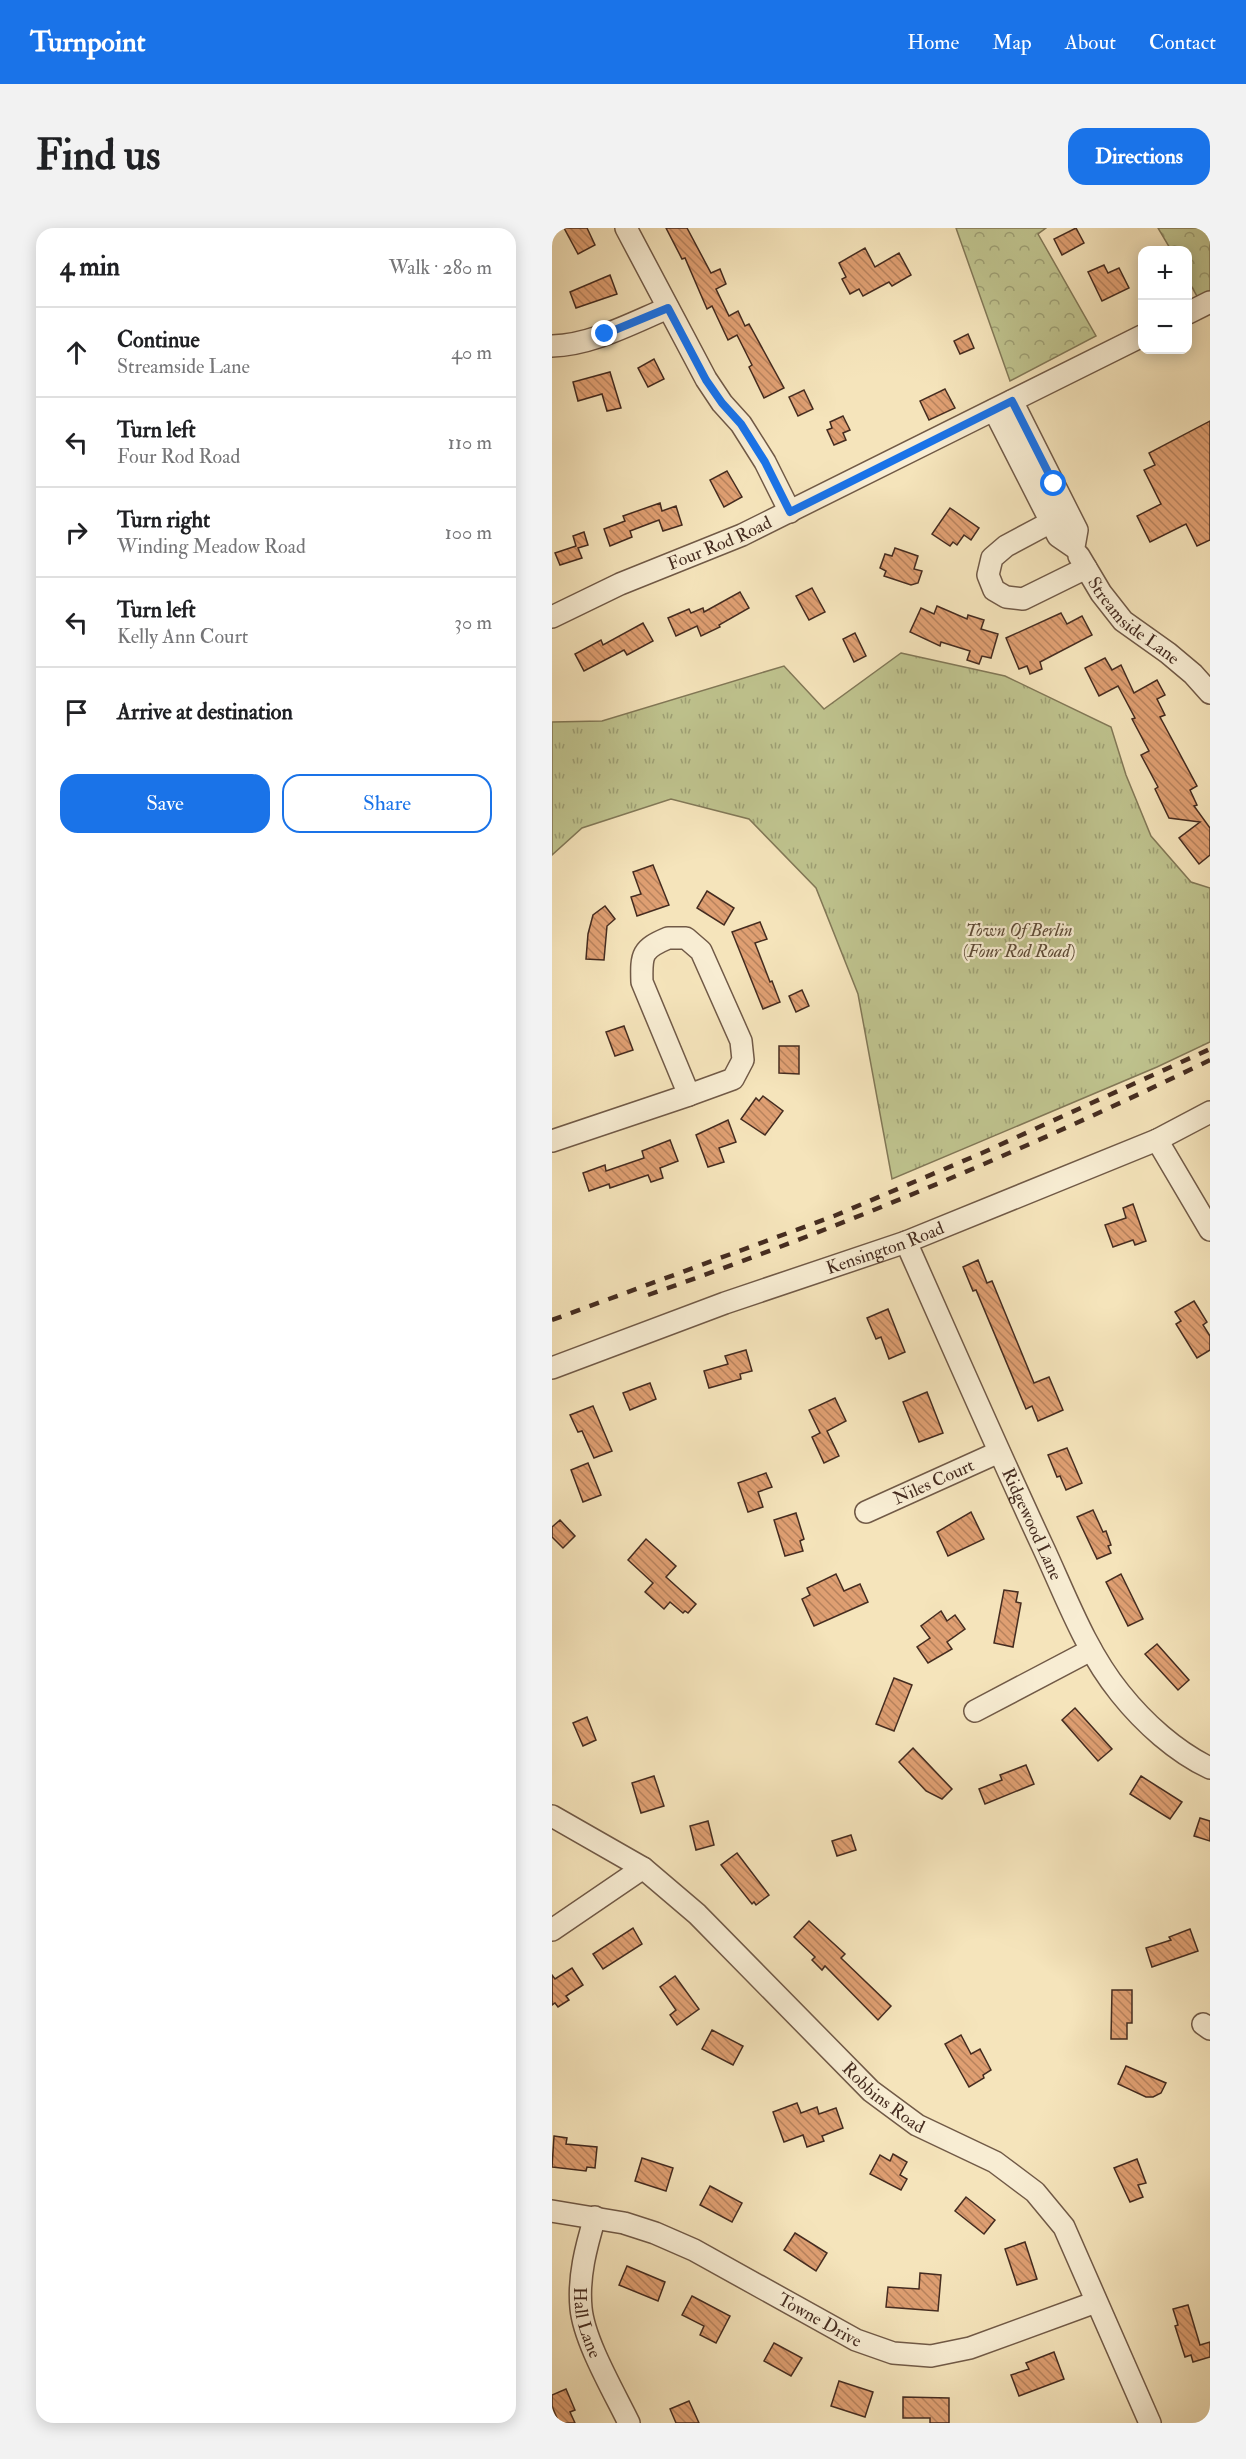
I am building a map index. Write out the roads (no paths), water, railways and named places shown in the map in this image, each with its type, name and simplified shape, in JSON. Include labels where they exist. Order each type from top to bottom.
[{"type":"street","points":[[626,228],[706,380],[741,424],[765,462],[790,512]]},
{"type":"street","points":[[1192,312],[1210,302]]},
{"type":"street","points":[[552,346],[563,346],[605,334],[668,308]]},
{"type":"street","name":"Four Rod Road","points":[[552,616],[620,584],[724,543],[790,512],[1138,338]]},
{"type":"street","name":"Streamside Lane","points":[[1003,405],[1058,536],[1074,547],[1101,593],[1124,621],[1168,653],[1193,674],[1210,693]]},
{"type":"street","name":"Streamside Lane","points":[[1003,405],[1077,530],[1074,547]]},
{"type":"street","name":"Streamside Lane","points":[[1051,522],[1006,546],[992,558],[988,575],[994,590],[1006,597],[1023,599],[1086,568]]},
{"type":"street","points":[[552,1141],[689,1095],[733,1079],[743,1060],[741,1041],[701,951],[686,938],[668,938],[649,946],[641,962],[642,982],[689,1095]]},
{"type":"street","name":"Kensington Road","points":[[552,1368],[725,1303],[906,1242],[1157,1140],[1210,1112]]},
{"type":"street","points":[[1157,1140],[1210,1230]]},
{"type":"street","name":"Ridgewood Lane","points":[[906,1242],[999,1452],[1091,1650],[1119,1693],[1154,1730],[1196,1762],[1210,1768]]},
{"type":"street","name":"Niles Court","points":[[866,1512],[999,1452]]},
{"type":"street","points":[[975,1711],[1091,1650]]},
{"type":"street","name":"Robbins Road","points":[[552,1816],[643,1868],[697,1914],[871,2091],[917,2125],[995,2162],[1035,2192],[1064,2227],[1150,2423]]},
{"type":"street","points":[[552,1930],[643,1868]]},
{"type":"street","name":"Towne Drive","points":[[552,2211],[624,2223],[655,2233],[693,2250],[856,2340],[893,2353],[931,2356],[970,2348],[1096,2302]]},
{"type":"street","name":"Hall Lane","points":[[594,2217],[580,2286],[581,2310],[589,2338],[628,2423]]},
{"type":"railway","points":[[552,1320],[834,1216],[982,1153],[1210,1049]]},
{"type":"railway","points":[[648,1295],[791,1243],[933,1186],[1072,1125],[1210,1060]]},
{"type":"park label","name":"Town Of Berlin (Four Rod Road)","points":[[1019,940]]}]
